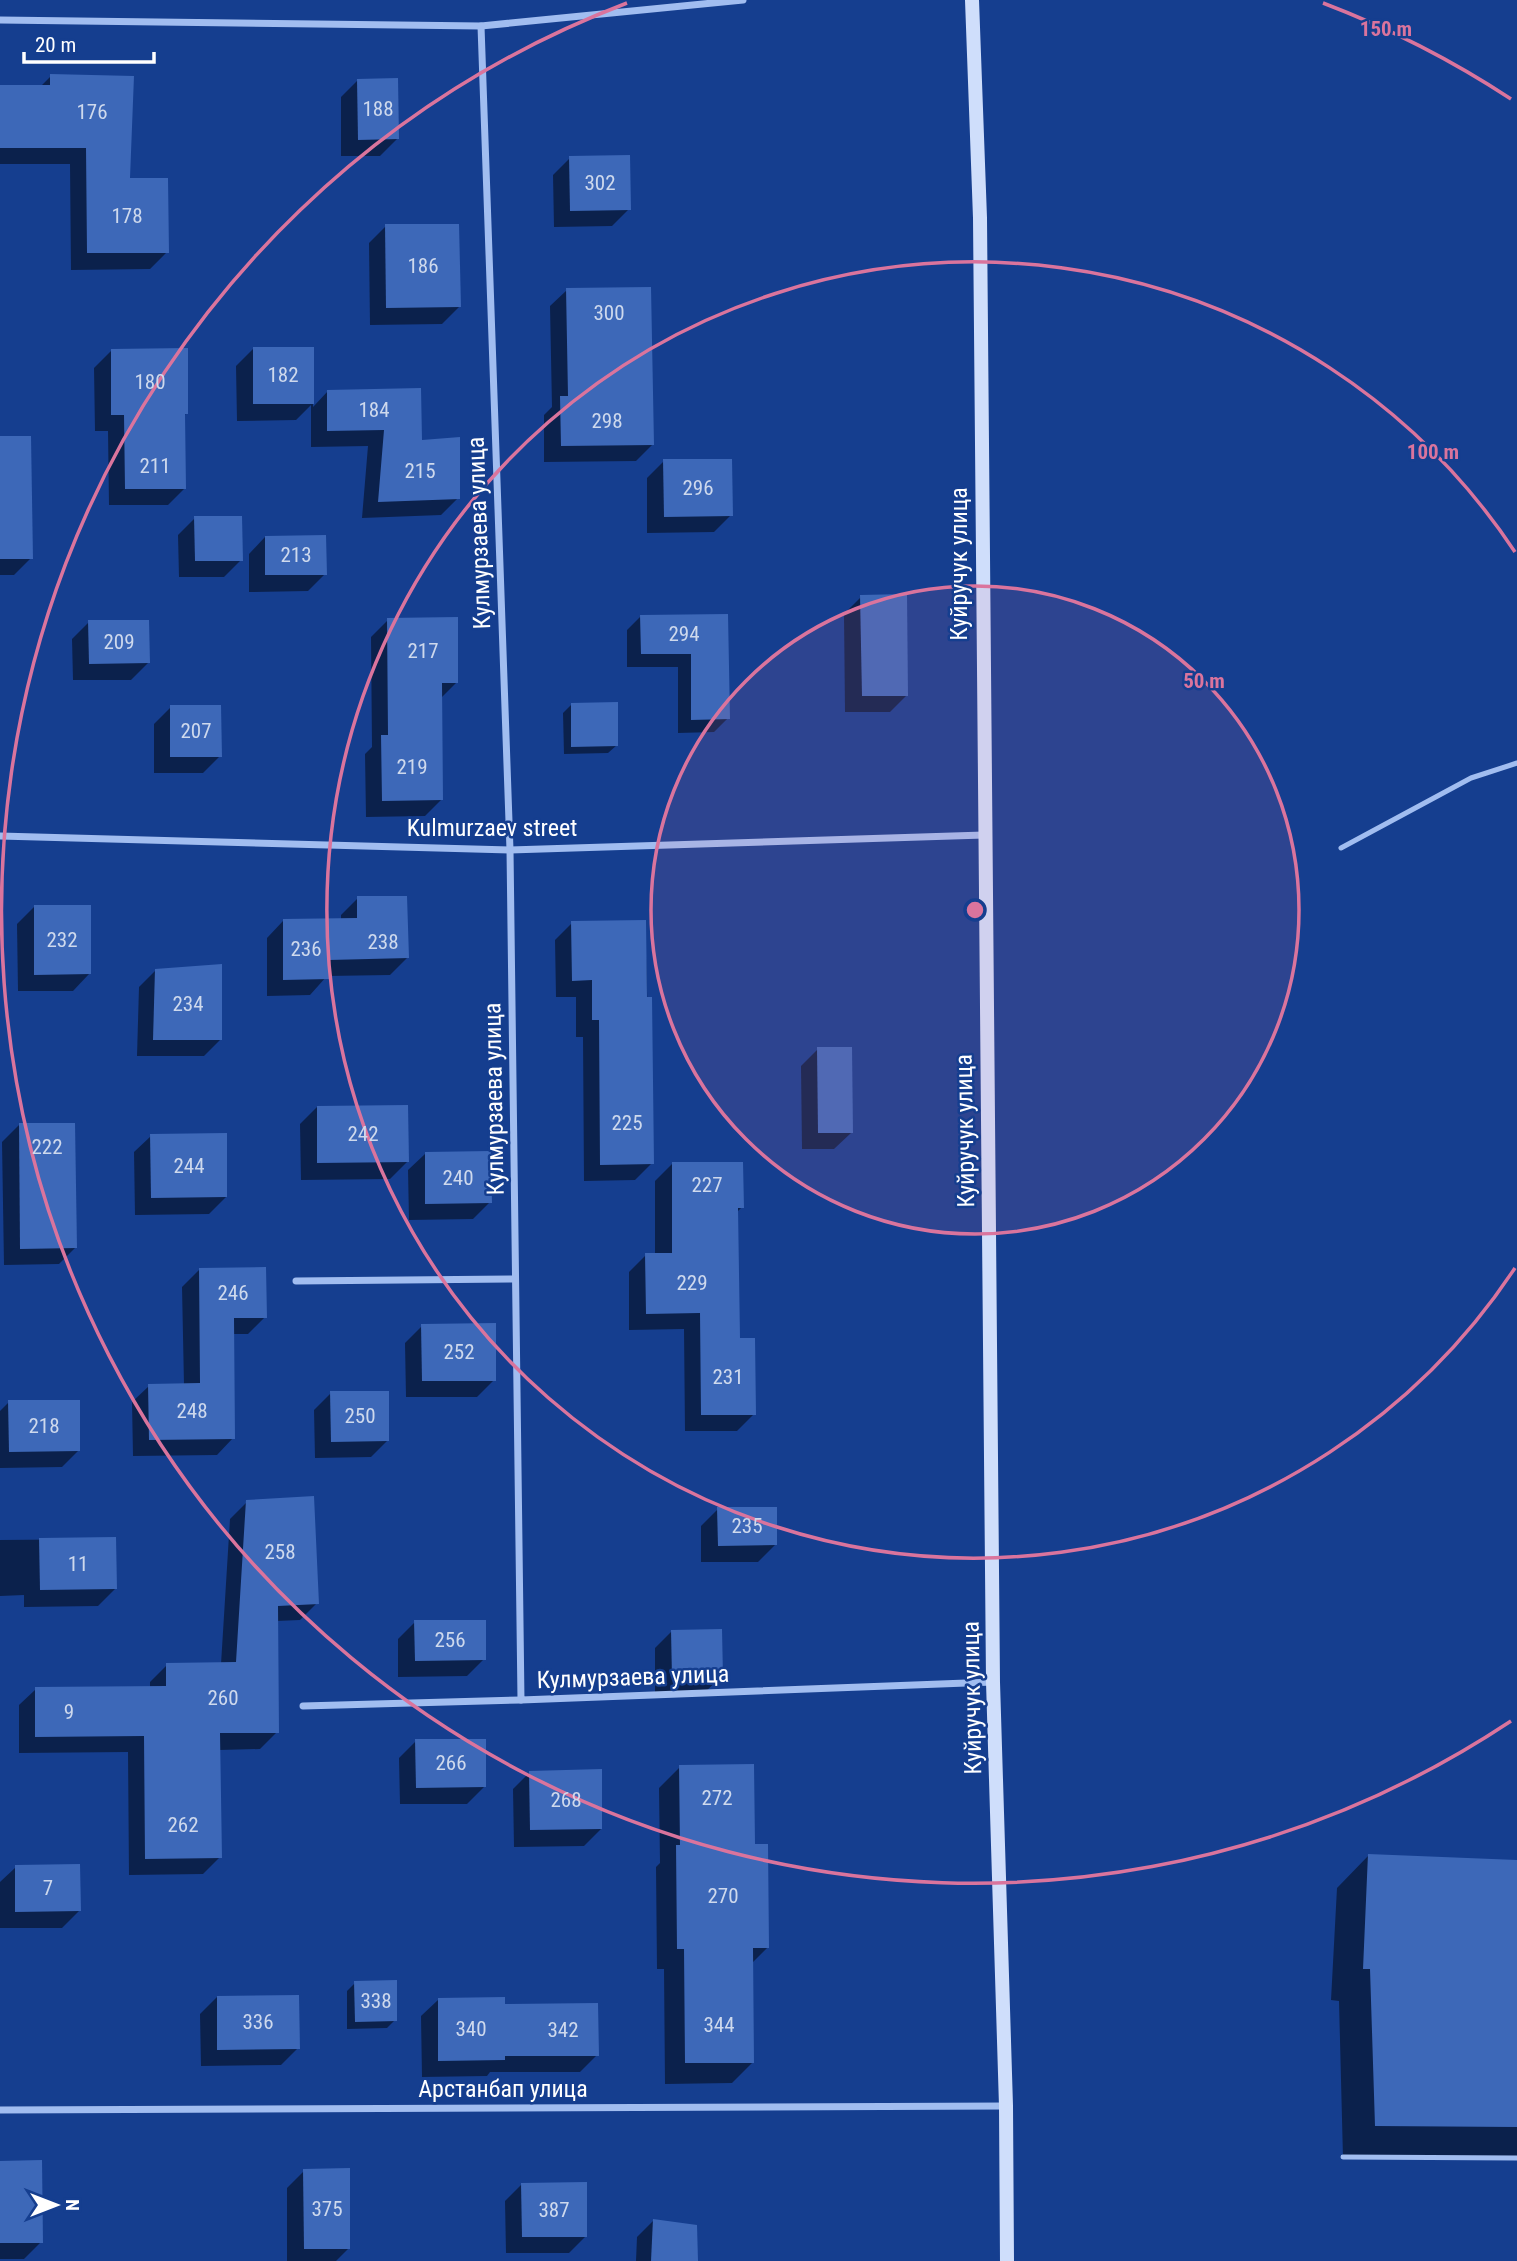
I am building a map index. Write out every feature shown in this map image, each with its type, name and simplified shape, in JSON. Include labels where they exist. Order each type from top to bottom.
[{"type":"street","points":[[0,20],[481,26],[743,0]]},
{"type":"street","name":"Куйручук улица","points":[[972,0],[980,218],[993,1682],[1006,2106],[1007,2261]]},
{"type":"street","name":"Кулмурзаева улица","points":[[481,26],[510,850],[521,1700],[993,1682]]},
{"type":"street","name":"Kulmurzaev street","points":[[0,836],[510,850],[984,835]]},
{"type":"street","points":[[296,1281],[515,1279]]},
{"type":"street","points":[[303,1706],[521,1700]]},
{"type":"street","name":"Арстанбап улица","points":[[0,2110],[1006,2106]]},
{"type":"lane","points":[[1341,848],[1471,778],[1517,763]]},
{"type":"lane","points":[[1343,2157],[1517,2158]]},
{"type":"building","points":[[50,74],[134,76],[130,178],[168,178],[169,253],[87,253],[86,148],[0,148],[0,85],[50,85]]},
{"type":"building","points":[[398,78],[399,139],[358,140],[357,79]]},
{"type":"building","points":[[630,155],[631,210],[570,211],[569,156]]},
{"type":"building","points":[[385,224],[459,224],[461,307],[386,308]]},
{"type":"building","points":[[651,287],[654,445],[561,446],[560,396],[568,396],[566,288]]},
{"type":"building","points":[[253,347],[314,347],[314,404],[253,404]]},
{"type":"building","points":[[188,348],[186,489],[125,489],[124,415],[111,415],[111,349]]},
{"type":"building","points":[[421,388],[422,440],[460,437],[460,499],[378,502],[384,430],[327,431],[327,390]]},
{"type":"building","points":[[0,436],[31,436],[33,559],[0,559]]},
{"type":"building","points":[[663,459],[732,459],[733,516],[664,517]]},
{"type":"building","points":[[194,516],[242,516],[243,561],[195,561]]},
{"type":"building","points":[[326,535],[327,575],[265,575],[265,536]]},
{"type":"building","points":[[907,594],[908,696],[862,696],[860,595]]},
{"type":"building","points":[[728,614],[730,719],[691,720],[691,654],[641,654],[640,615]]},
{"type":"building","points":[[458,617],[458,683],[442,683],[443,800],[382,801],[381,735],[388,735],[387,618]]},
{"type":"building","points":[[88,620],[149,620],[150,663],[89,664]]},
{"type":"building","points":[[618,702],[618,746],[571,747],[571,703]]},
{"type":"building","points":[[170,705],[221,705],[222,757],[170,757]]},
{"type":"building","points":[[357,896],[407,896],[409,958],[329,960],[329,979],[283,980],[283,919],[357,918]]},
{"type":"building","points":[[34,905],[91,905],[91,974],[34,975]]},
{"type":"building","points":[[646,920],[647,997],[652,997],[654,1164],[600,1165],[599,1020],[592,1020],[592,980],[572,981],[571,921]]},
{"type":"building","points":[[222,964],[222,1040],[153,1040],[155,969]]},
{"type":"building","points":[[817,1047],[852,1047],[853,1133],[818,1133]]},
{"type":"building","points":[[408,1105],[409,1162],[317,1163],[317,1106]]},
{"type":"building","points":[[19,1123],[75,1123],[77,1248],[20,1249]]},
{"type":"building","points":[[227,1133],[227,1197],[151,1198],[150,1134]]},
{"type":"building","points":[[491,1151],[492,1203],[425,1204],[425,1152]]},
{"type":"building","points":[[672,1162],[743,1162],[744,1208],[738,1208],[740,1338],[755,1338],[756,1415],[701,1415],[700,1313],[646,1314],[645,1253],[672,1253]]},
{"type":"building","points":[[266,1267],[267,1318],[234,1318],[235,1439],[149,1440],[148,1384],[200,1383],[199,1268]]},
{"type":"building","points":[[496,1323],[496,1381],[422,1381],[421,1324]]},
{"type":"building","points":[[330,1391],[389,1391],[389,1441],[331,1442]]},
{"type":"building","points":[[8,1400],[80,1400],[80,1451],[9,1452]]},
{"type":"building","points":[[314,1496],[319,1604],[278,1606],[279,1733],[220,1733],[222,1858],[145,1859],[144,1736],[35,1737],[35,1687],[166,1686],[166,1663],[236,1662],[246,1500]]},
{"type":"building","points":[[717,1507],[777,1507],[777,1545],[718,1546]]},
{"type":"building","points":[[116,1537],[117,1589],[40,1590],[39,1538]]},
{"type":"building","points":[[414,1620],[486,1620],[486,1660],[415,1661]]},
{"type":"building","points":[[722,1629],[723,1677],[672,1678],[671,1630]]},
{"type":"building","points":[[415,1739],[486,1739],[486,1787],[416,1788]]},
{"type":"building","points":[[754,1764],[755,1844],[768,1844],[769,1948],[753,1948],[754,2063],[685,2063],[684,1949],[677,1949],[676,1845],[680,1845],[679,1765]]},
{"type":"building","points":[[602,1769],[602,1829],[530,1830],[529,1771]]},
{"type":"building","points":[[1368,1854],[1517,1860],[1517,2127],[1375,2126],[1370,1969],[1363,1969]]},
{"type":"building","points":[[80,1864],[81,1911],[15,1912],[15,1865]]},
{"type":"building","points":[[397,1980],[397,2021],[355,2022],[354,1981]]},
{"type":"building","points":[[299,1995],[300,2049],[217,2050],[217,1996]]},
{"type":"building","points":[[505,1997],[505,2004],[598,2003],[599,2056],[505,2056],[505,2060],[438,2061],[438,1998]]},
{"type":"building","points":[[42,2160],[43,2243],[0,2243],[0,2161]]},
{"type":"building","points":[[350,2168],[350,2249],[304,2249],[303,2169]]},
{"type":"building","points":[[587,2182],[587,2237],[522,2237],[521,2183]]},
{"type":"building","points":[[653,2219],[697,2225],[698,2261],[651,2261]]}]
